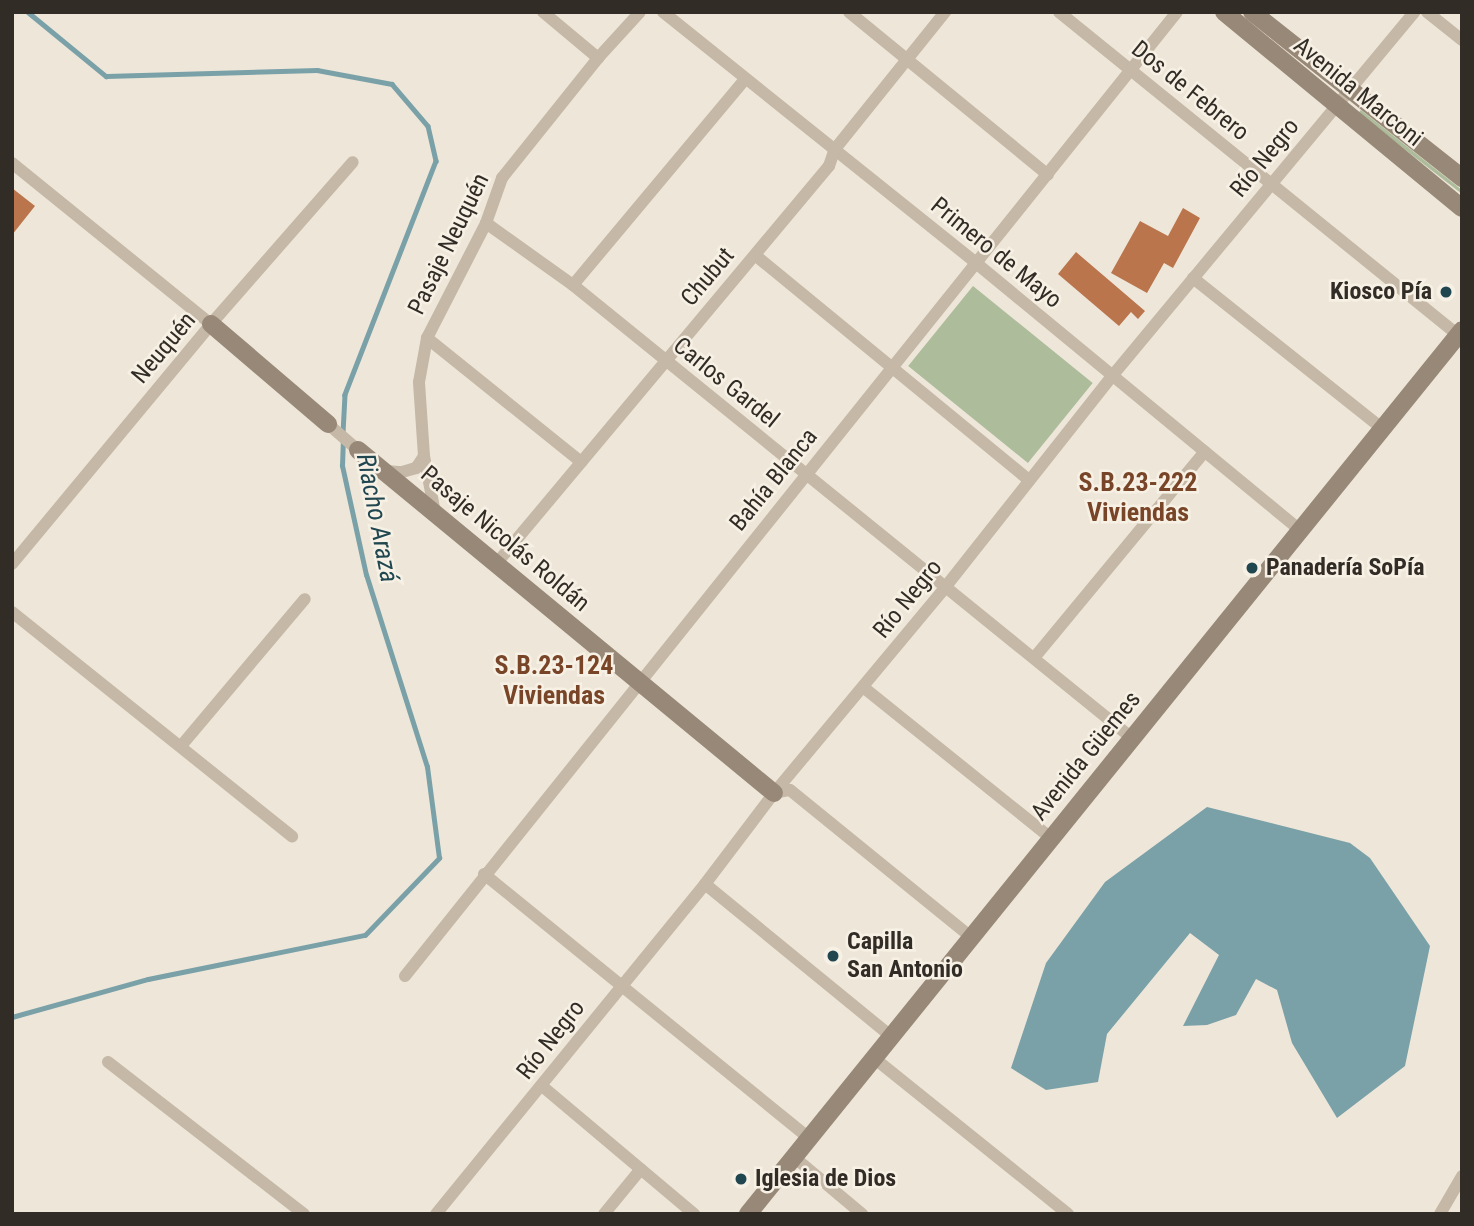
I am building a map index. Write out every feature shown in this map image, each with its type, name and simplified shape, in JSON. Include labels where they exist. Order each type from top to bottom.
[{"type":"street","points":[[542,12],[598,58]]},
{"type":"street","name":"Pasaje Neuquén","points":[[435,516],[424,456],[419,382],[427,338],[486,223],[502,178],[598,58],[640,12]]},
{"type":"street","name":"Primero de Mayo","points":[[663,12],[976,263],[1300,530]]},
{"type":"street","points":[[849,12],[1048,175]]},
{"type":"street","name":"Chubut","points":[[496,564],[829,166],[835,149],[945,12]]},
{"type":"street","name":"Dos de Febrero","points":[[1059,12],[1271,184],[1460,332]]},
{"type":"street","name":"Bahía Blanca","points":[[405,976],[805,473],[894,367],[1177,12]]},
{"type":"street","name":"Avenida Marconi","points":[[1224,12],[1462,208]]},
{"type":"street","name":"Avenida Marconi","points":[[1252,12],[1462,178]]},
{"type":"street","name":"Río Negro","points":[[436,1214],[705,884],[774,793],[947,585],[1113,375],[1415,12]]},
{"type":"street","points":[[1427,12],[1462,40]]},
{"type":"street","points":[[573,285],[745,79]]},
{"type":"street","name":"Neuquén","points":[[12,564],[211,324],[353,162]]},
{"type":"street","name":"Pasaje Nicolás Roldán","points":[[12,163],[211,324],[386,471],[435,516],[774,793],[790,790],[971,937]]},
{"type":"street","name":"Carlos Gardel","points":[[486,223],[573,285],[1133,738]]},
{"type":"street","points":[[755,255],[1029,480]]},
{"type":"street","points":[[1194,278],[1383,429]]},
{"type":"street","name":"Avenida Güemes","points":[[748,1214],[1460,332]]},
{"type":"street","points":[[427,338],[581,462]]},
{"type":"street","points":[[1034,658],[1205,451]]},
{"type":"street","points":[[386,471],[402,472],[416,468],[424,456]]},
{"type":"street","points":[[181,746],[305,599]]},
{"type":"street","points":[[12,612],[292,836]]},
{"type":"street","points":[[863,687],[1051,838]]},
{"type":"street","points":[[484,874],[809,1138]]},
{"type":"street","points":[[705,884],[891,1037]]},
{"type":"street","points":[[874,1058],[1068,1214]]},
{"type":"street","points":[[108,1062],[304,1214]]},
{"type":"street","points":[[542,1086],[694,1214]]},
{"type":"street","points":[[794,1157],[862,1214]]},
{"type":"street","points":[[604,1214],[641,1169]]},
{"type":"street","points":[[1440,1214],[1462,1176]]},
{"type":"green space","points":[[1361,110],[1462,190],[1462,194],[1358,113]]},
{"type":"green space","points":[[973,286],[1093,383],[1028,463],[908,366]]},
{"type":"water","points":[[1207,807],[1350,843],[1370,858],[1430,946],[1405,1066],[1337,1118],[1292,1043],[1277,990],[1256,979],[1236,1015],[1207,1025],[1183,1026],[1219,955],[1190,933],[1107,1034],[1098,1082],[1046,1090],[1011,1068],[1046,963],[1105,882]]},
{"type":"building","points":[[12,188],[35,206],[12,235]]},
{"type":"building","points":[[1183,208],[1200,218],[1173,268],[1164,263],[1147,293],[1111,273],[1140,221],[1168,236]]},
{"type":"building","points":[[1076,252],[1145,311],[1138,319],[1131,312],[1119,326],[1058,274]]},
{"type":"waterway","name":"Riacho Arazá","points":[[28,12],[106,76],[317,70],[392,84],[428,126],[436,161],[345,395],[343,433]]},
{"type":"waterway","name":"Riacho Arazá","points":[[12,1017],[148,979],[365,935],[439,858],[427,767],[366,575],[342,466],[343,442]]},
{"type":"place","name":"Kiosco Pía","points":[[1446,292]]},
{"type":"place","name":"Panadería SoPía","points":[[1252,568]]},
{"type":"place","name":"Capilla San Antonio","points":[[833,956]]},
{"type":"place","name":"Iglesia de Dios","points":[[741,1179]]},
{"type":"district","name":"S.B.23-222 Viviendas","points":[[1138,498]]},
{"type":"district","name":"S.B.23-124 Viviendas","points":[[554,681]]}]
